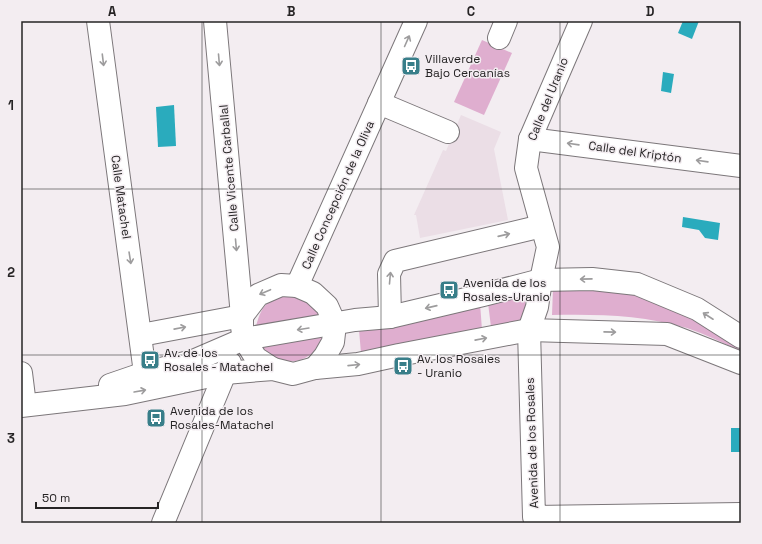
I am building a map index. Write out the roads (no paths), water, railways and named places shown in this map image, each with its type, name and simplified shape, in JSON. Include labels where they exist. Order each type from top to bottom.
[{"type":"street","name":"Calle Matachel","points":[[98,21],[126,236],[146,373]]},
{"type":"street","name":"Calle Vicente Carballal","points":[[215,21],[242,316]]},
{"type":"street","name":"Calle Concepción de la Oliva","points":[[297,286],[416,21]]},
{"type":"street","name":"Calle del Uranio","points":[[529,330],[537,307],[548,247],[526,168],[530,139],[582,21]]},
{"type":"street","points":[[379,103],[448,132]]},
{"type":"street","name":"Calle del Kriptón","points":[[530,139],[741,166]]},
{"type":"street","points":[[390,316],[389,274],[396,261],[542,226]]},
{"type":"street","points":[[60,401],[146,373],[193,361],[244,339],[355,320],[390,316],[483,296],[541,280],[592,279],[637,284],[697,309],[741,337]]},
{"type":"street","points":[[273,370],[256,358],[244,339],[242,316],[258,295],[281,285],[297,286],[313,293],[327,306],[335,324],[334,342],[315,368]]},
{"type":"street","points":[[141,335],[242,316]]},
{"type":"street","points":[[21,373],[23,405],[125,394],[225,372],[273,370],[293,374],[315,368],[358,364],[529,330],[667,334],[741,363]]},
{"type":"street","name":"Avenida de los Rosales","points":[[529,330],[534,517],[741,514]]},
{"type":"street","points":[[163,523],[225,372],[244,339]]},
{"type":"water","points":[[683,21],[699,21],[692,39],[678,33]]},
{"type":"water","points":[[663,72],[674,74],[671,93],[661,91]]},
{"type":"water","points":[[174,105],[176,146],[158,147],[156,107]]},
{"type":"water","points":[[683,217],[720,223],[718,240],[705,238],[699,230],[682,227]]},
{"type":"water","points":[[731,428],[741,428],[741,452],[731,452]]},
{"type":"place","name":"Villaverde Bajo Cercanías","points":[[411,66]]},
{"type":"place","name":"Avenida de los Rosales-Uranio","points":[[449,290]]},
{"type":"place","name":"Av. de los Rosales - Matachel","points":[[150,360]]},
{"type":"place","name":"Av. los Rosales - Uranio","points":[[403,366]]},
{"type":"place","name":"Avenida de los Rosales-Matachel","points":[[156,418]]}]
